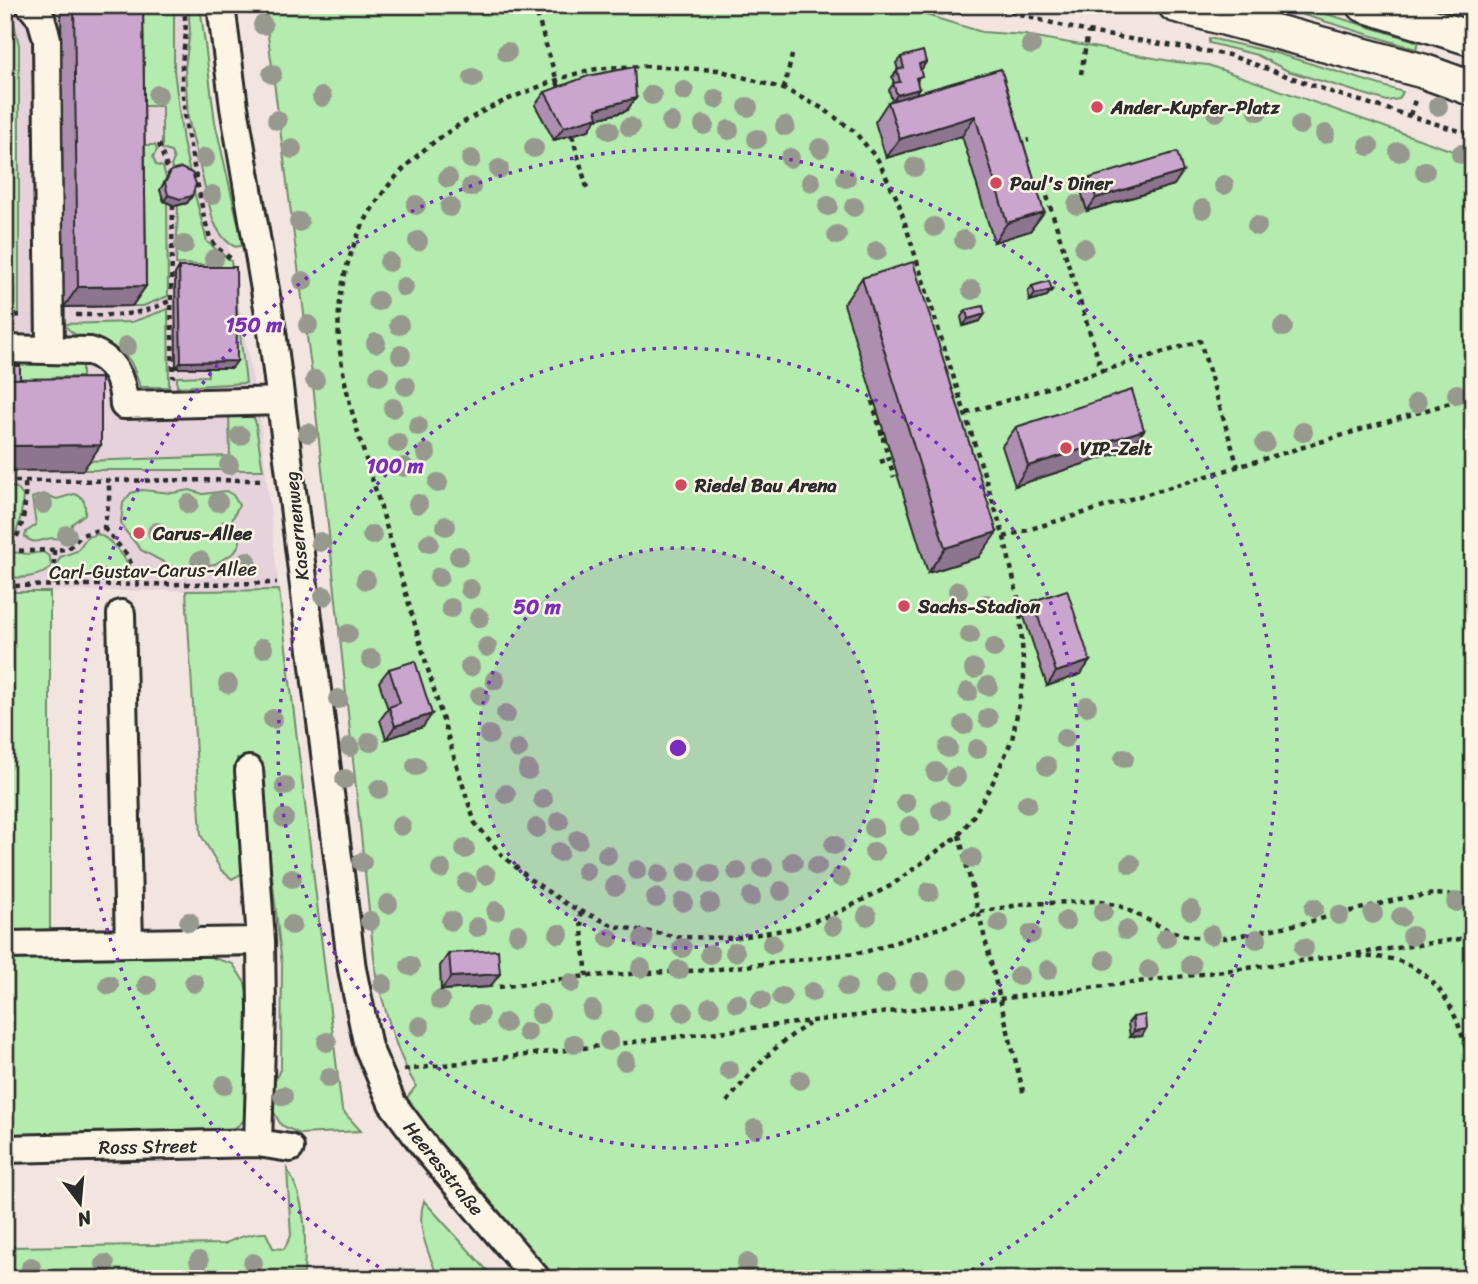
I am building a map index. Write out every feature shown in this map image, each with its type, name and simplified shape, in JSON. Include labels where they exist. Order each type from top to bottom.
[{"type":"main road","points":[[1175,5],[1423,71],[1473,89]]},
{"type":"main road","points":[[1364,5],[1473,38]]},
{"type":"street","points":[[30,5],[41,18],[47,39],[50,349]]},
{"type":"street","name":"Kasernenweg","points":[[221,5],[234,107],[272,331],[352,970],[368,1047]]},
{"type":"street","points":[[5,349],[90,351],[106,359],[119,376],[124,405],[281,401]]},
{"type":"street","points":[[121,614],[129,943]]},
{"type":"street","points":[[249,770],[261,941],[262,1024],[258,1143]]},
{"type":"street","points":[[5,946],[261,941]]},
{"type":"street","name":"Heeresstraße","points":[[368,1047],[392,1103],[426,1150],[537,1279]]},
{"type":"street","name":"Ross Street","points":[[5,1149],[258,1143],[290,1148]]},
{"type":"path","points":[[184,5],[186,33],[182,62],[183,99],[204,217],[210,238],[216,247],[236,261]]},
{"type":"path","points":[[534,5],[561,94]]},
{"type":"path","points":[[920,5],[945,14],[999,7],[1088,32],[1229,54],[1334,93],[1473,135]]},
{"type":"path","points":[[981,5],[988,7]]},
{"type":"path","points":[[1081,74],[1088,32]]},
{"type":"path","points":[[784,89],[793,51]]},
{"type":"path","points":[[644,66],[718,70],[784,89],[822,108],[854,131],[878,160],[898,201],[1004,537],[1020,607],[1024,678],[1012,740],[992,784],[959,835],[892,885],[841,911],[794,928],[734,939],[681,937],[614,926],[568,905],[531,880],[502,855],[475,823],[351,405],[341,355],[339,313],[355,238],[377,200],[417,153],[462,121],[507,99],[596,69],[644,66]]},
{"type":"path","points":[[1410,116],[1416,96]]},
{"type":"path","points":[[572,135],[587,188]]},
{"type":"path","points":[[1005,146],[1030,140]]},
{"type":"path","points":[[159,144],[170,177]]},
{"type":"path","points":[[1045,190],[1102,371]]},
{"type":"path","points":[[173,205],[171,300],[174,403]]},
{"type":"path","points":[[5,316],[130,315],[145,312],[171,300]]},
{"type":"path","points":[[947,419],[1200,341],[1238,467]]},
{"type":"path","points":[[1004,537],[1473,396]]},
{"type":"path","points":[[872,401],[894,477]]},
{"type":"path","points":[[880,462],[889,459]]},
{"type":"path","points":[[104,528],[109,480]]},
{"type":"path","points":[[5,481],[290,480]]},
{"type":"path","points":[[7,552],[18,535],[24,516],[25,481]]},
{"type":"path","points":[[7,552],[68,549],[82,535],[104,528]]},
{"type":"path","points":[[104,528],[128,556],[139,584]]},
{"type":"path","points":[[54,549],[54,585]]},
{"type":"path","name":"Carl-Gustav-Carus-Allee","points":[[5,586],[302,583]]},
{"type":"path","points":[[959,835],[1024,1095]]},
{"type":"path","points":[[499,987],[587,976],[671,973],[865,952],[979,912],[1024,904],[1096,901],[1121,906],[1168,930],[1190,937],[1226,938],[1304,923],[1399,899],[1434,894],[1473,896]]},
{"type":"path","points":[[579,911],[587,976]]},
{"type":"path","points":[[379,1074],[1001,999],[1473,937]]},
{"type":"path","points":[[1352,955],[1395,960],[1418,970],[1433,983],[1449,1002],[1462,1029],[1473,1076]]},
{"type":"path","points":[[727,1102],[766,1055],[784,1039],[812,1021]]},
{"type":"shaded area","points":[[5,5],[194,5],[204,116],[260,418],[279,590],[5,592]]},
{"type":"green space","points":[[129,5],[174,5],[174,70],[183,142],[191,178],[173,172],[171,166],[174,159],[171,152],[162,149],[162,106],[130,106]]},
{"type":"green space","points":[[188,5],[200,5],[215,122],[243,245],[236,247],[225,240],[213,220],[188,118],[185,68],[190,31]]},
{"type":"green space","name":"Sachs-Stadion","points":[[264,5],[893,5],[982,32],[1025,35],[1176,62],[1208,65],[1473,158],[1473,1279],[555,1279],[441,1149],[406,1099],[416,1086],[397,1046],[376,976],[312,375]]},
{"type":"green space","points":[[1271,5],[1297,5],[1419,42],[1416,49]]},
{"type":"green space","points":[[5,16],[14,23],[19,45],[19,313],[5,313]]},
{"type":"green space","points":[[1209,38],[1276,53],[1403,92],[1399,99],[1387,101],[1288,71],[1257,55],[1209,43]]},
{"type":"green space","points":[[130,145],[155,145],[157,150],[153,157],[156,165],[163,167],[166,178],[160,190],[167,203],[168,296],[143,306],[132,306]]},
{"type":"green space","points":[[192,183],[207,242],[231,261],[246,383],[177,387],[177,377],[208,376],[204,265],[176,264],[178,205]]},
{"type":"green space","points":[[168,309],[169,387],[140,387],[132,364],[122,353],[78,336],[64,324],[132,322]]},
{"type":"green space","points":[[22,363],[82,363],[82,377],[53,377],[50,380],[15,383],[16,369]]},
{"type":"green space","points":[[229,416],[252,416],[255,420],[263,470],[83,470],[83,461],[230,456]]},
{"type":"green space","points":[[5,486],[17,488],[23,496],[17,531],[5,549]]},
{"type":"green space","points":[[142,490],[172,493],[190,490],[203,494],[226,491],[233,495],[239,505],[232,520],[239,532],[240,542],[235,552],[215,564],[176,569],[141,550],[121,522],[123,503],[131,493]]},
{"type":"green space","points":[[43,494],[57,499],[74,494],[84,501],[85,514],[72,524],[70,541],[52,538],[35,542],[25,537],[26,532],[36,525],[32,498]]},
{"type":"green space","points":[[98,534],[112,543],[126,561],[129,566],[126,577],[74,579],[59,572],[56,566],[60,557],[77,551],[87,537]]},
{"type":"green space","points":[[12,552],[43,552],[50,557],[51,567],[43,573],[30,576],[12,576],[5,568],[5,557]]},
{"type":"green space","points":[[279,590],[342,1110],[361,1131],[300,1134],[281,1125],[271,1107],[271,1090],[281,1067],[282,965],[259,761],[237,758],[243,873],[232,879],[221,870],[201,835],[186,591]]},
{"type":"green space","points":[[5,592],[50,592],[50,934],[5,937]]},
{"type":"green space","points":[[5,954],[207,956],[233,964],[245,983],[250,1007],[248,1115],[244,1121],[222,1133],[202,1136],[5,1135]]},
{"type":"green space","points":[[287,1169],[302,1206],[305,1233],[304,1273],[5,1278],[5,1247],[225,1244],[245,1236],[266,1233],[273,1248],[284,1249],[291,1236]]},
{"type":"green space","points":[[424,1201],[495,1279],[439,1279],[422,1230]]},
{"type":"building","points":[[74,5],[143,5],[146,286],[78,287]]},
{"type":"building","points":[[923,51],[926,62],[919,64],[922,76],[916,78],[919,89],[897,95],[893,83],[900,82],[897,70],[904,68],[901,57]]},
{"type":"building","points":[[634,67],[636,98],[596,109],[598,117],[564,127],[545,92],[588,76]]},
{"type":"building","points":[[1001,69],[1044,212],[1007,223],[975,116],[900,139],[888,102]]},
{"type":"building","points":[[1177,152],[1183,172],[1096,198],[1090,178]]},
{"type":"building","points":[[181,168],[192,173],[196,184],[192,196],[180,199],[168,195],[165,183],[171,171]]},
{"type":"building","points":[[913,262],[997,532],[945,548],[862,278]]},
{"type":"building","points":[[179,267],[236,267],[237,361],[181,362]]},
{"type":"building","points":[[1049,281],[1052,290],[1035,294],[1032,286]]},
{"type":"building","points":[[983,306],[985,314],[968,319],[966,310]]},
{"type":"building","points":[[5,366],[20,366],[20,379],[5,379]]},
{"type":"building","points":[[101,378],[101,445],[5,446],[5,379]]},
{"type":"building","points":[[1132,390],[1144,430],[1028,466],[1016,427]]},
{"type":"building","points":[[1067,590],[1090,661],[1056,672],[1033,601]]},
{"type":"building","points":[[415,661],[432,714],[395,726],[389,707],[400,703],[389,669]]},
{"type":"building","points":[[498,950],[500,974],[451,977],[449,953]]},
{"type":"building","points":[[1145,1015],[1146,1029],[1134,1031],[1133,1017]]},
{"type":"place","name":"Ander-Kupfer-Platz","points":[[1097,107]]},
{"type":"place","name":"Paul's Diner","points":[[996,183]]},
{"type":"place","name":"VIP-Zelt","points":[[1066,448]]},
{"type":"place","name":"Riedel Bau Arena","points":[[681,485]]},
{"type":"place","name":"Carus-Allee","points":[[139,533]]},
{"type":"place","name":"Sachs-Stadion","points":[[904,606]]}]
